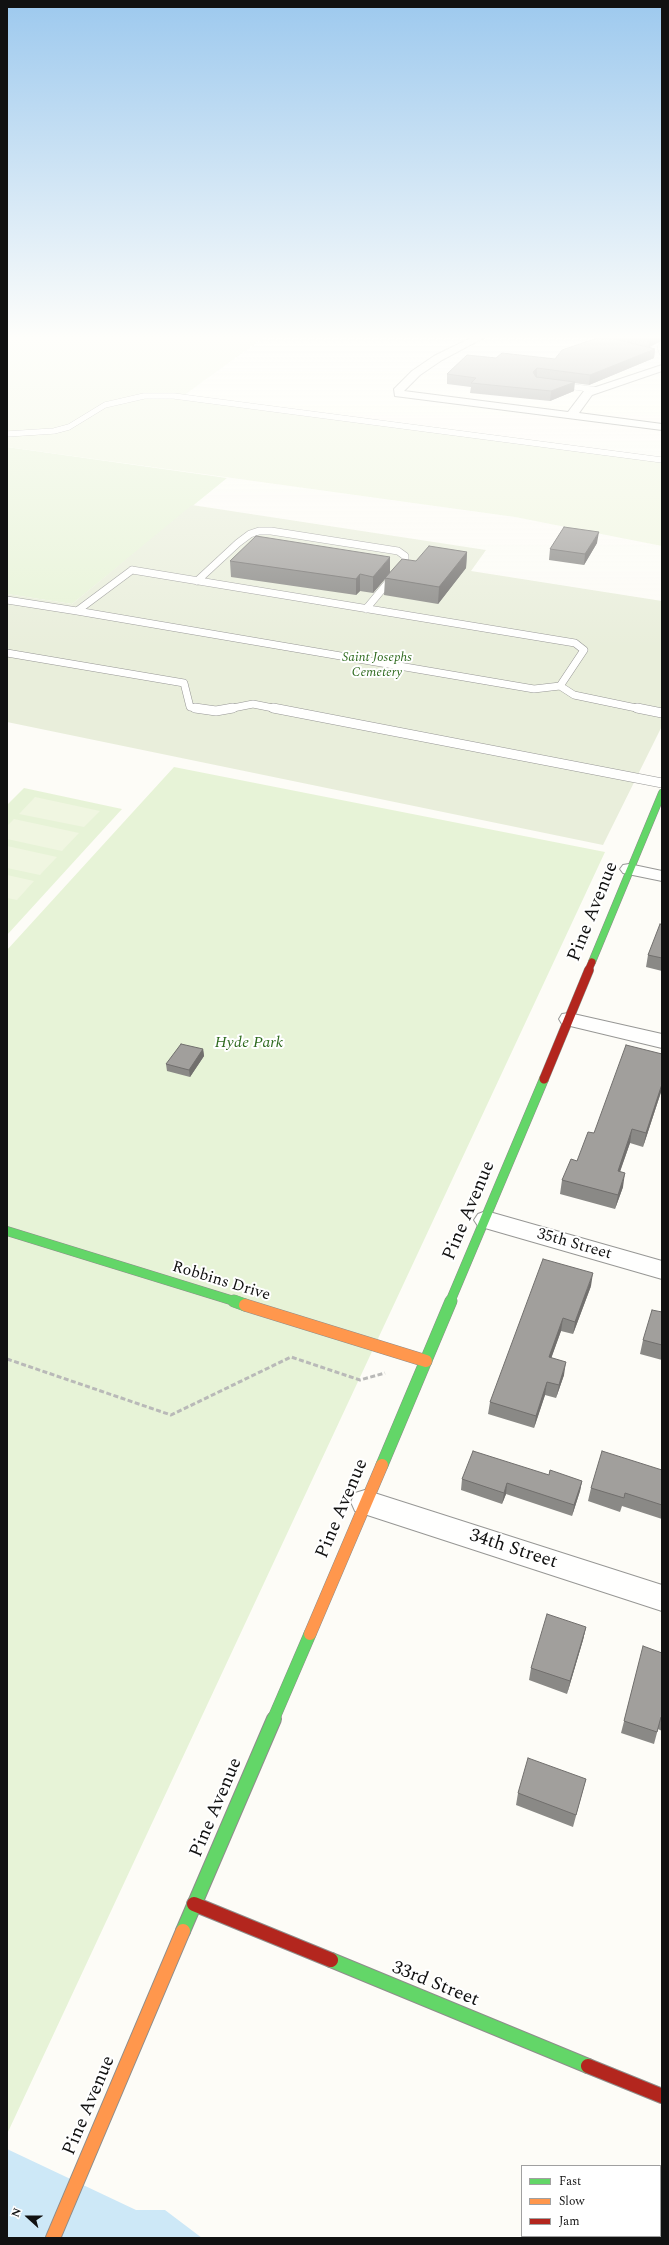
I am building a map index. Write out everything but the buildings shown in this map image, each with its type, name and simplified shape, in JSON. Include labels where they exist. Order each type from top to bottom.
[{"type":"main road","name":"Pine Avenue","points":[[53,2238],[486,1220],[629,869],[662,793]]},
{"type":"main road","name":"Robbins Drive","points":[[7,1231],[426,1361]]},
{"type":"main road","name":"33rd Street","points":[[194,1904],[662,2096]]},
{"type":"street","points":[[629,869],[662,876]]},
{"type":"street","points":[[569,1019],[662,1041]]},
{"type":"street","name":"35th Street","points":[[486,1220],[662,1270]]},
{"type":"street","name":"34th Street","points":[[365,1502],[662,1598]]},
{"type":"lane","points":[[508,440],[662,460]]},
{"type":"lane","points":[[197,581],[238,543],[250,534],[259,531],[271,531],[398,550],[405,556],[405,562],[366,609]]},
{"type":"lane","points":[[77,611],[132,570],[575,643],[584,650],[560,686]]},
{"type":"lane","points":[[7,600],[534,689],[560,686],[574,694],[662,713]]},
{"type":"lane","points":[[7,653],[184,683],[190,707],[216,711],[253,704],[662,783]]},
{"type":"path","points":[[7,1359],[171,1414],[291,1357],[360,1380],[426,1361]]},
{"type":"green space","points":[[7,440],[501,440],[662,462],[662,546],[515,517],[7,447]]},
{"type":"green space","points":[[7,447],[227,478],[72,604],[7,594]]},
{"type":"green space","name":"Saint Josephs Cemetery","points":[[192,505],[486,550],[471,571],[662,601],[662,726],[603,845],[7,722],[7,594],[72,604]]},
{"type":"green space","name":"Hyde Park","points":[[174,767],[605,852],[7,2134],[7,950]]},
{"type":"green space","points":[[24,788],[122,809],[7,935],[7,805]]},
{"type":"green space","points":[[35,797],[100,811],[84,827],[19,814]]},
{"type":"green space","points":[[14,819],[79,833],[62,851],[7,839],[7,826]]},
{"type":"green space","points":[[7,846],[57,857],[40,875],[7,868]]},
{"type":"green space","points":[[7,875],[34,881],[17,900],[7,898]]},
{"type":"water","points":[[7,2149],[136,2210],[165,2210],[202,2238],[7,2238]]},
{"type":"traffic: fast","points":[[592,962],[662,793]]},
{"type":"traffic: fast","points":[[382,1465],[544,1079]]},
{"type":"traffic: fast","points":[[7,1231],[245,1305]]},
{"type":"traffic: fast","points":[[183,1931],[310,1634]]},
{"type":"traffic: fast","points":[[331,1960],[588,2066]]},
{"type":"traffic: slow","points":[[245,1305],[426,1361]]},
{"type":"traffic: slow","points":[[310,1634],[382,1465]]},
{"type":"traffic: slow","points":[[53,2238],[183,1931]]},
{"type":"traffic: jam","points":[[544,1079],[592,962]]},
{"type":"traffic: jam","points":[[194,1904],[331,1960]]},
{"type":"traffic: jam","points":[[588,2066],[662,2096]]}]
